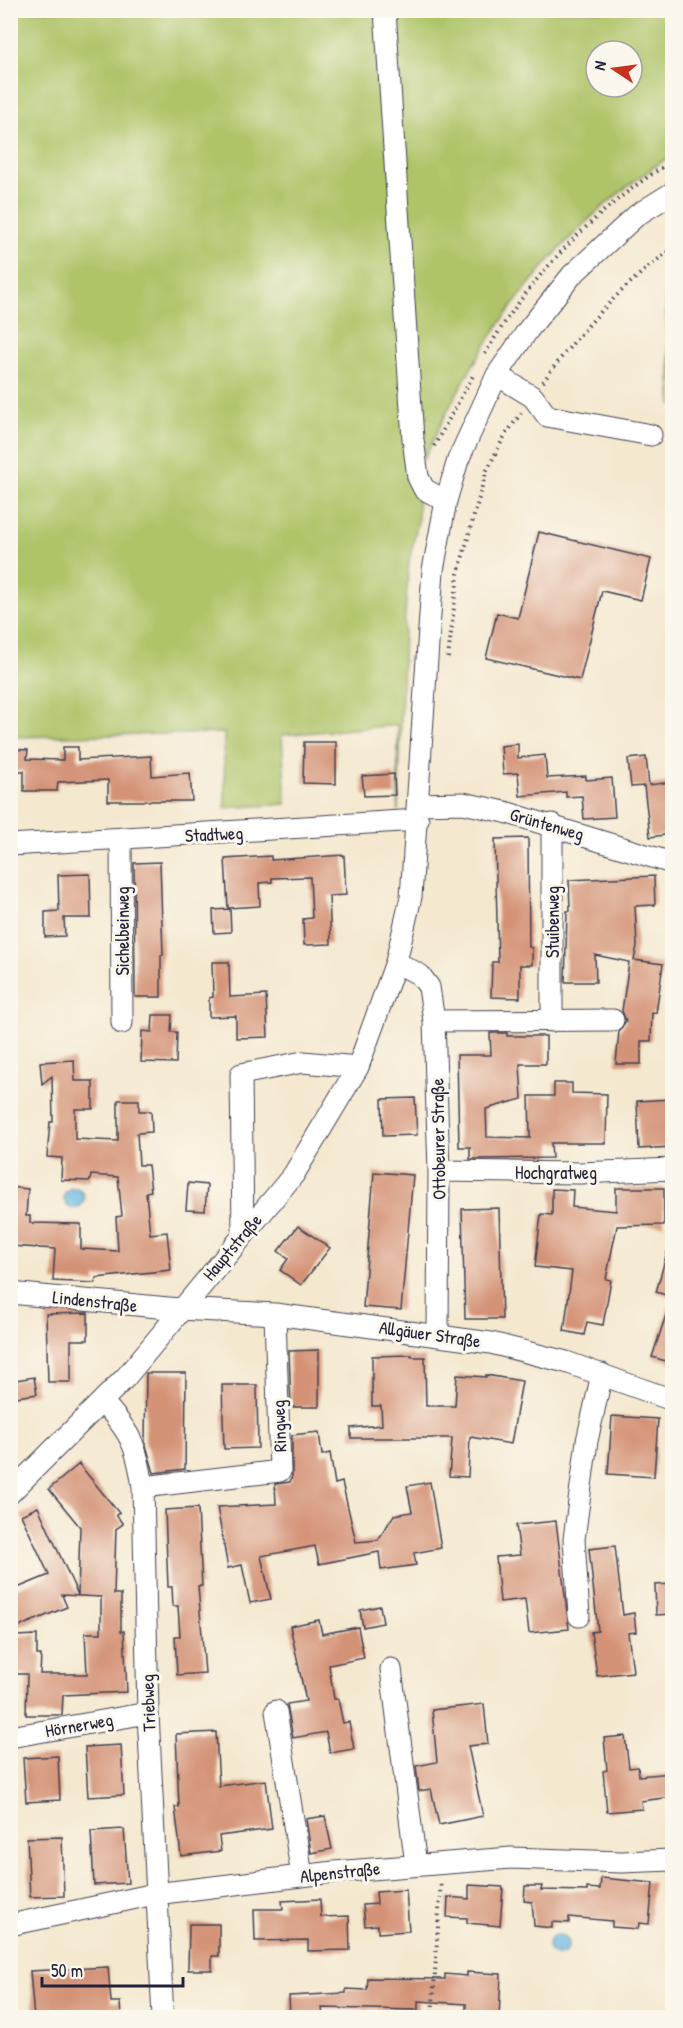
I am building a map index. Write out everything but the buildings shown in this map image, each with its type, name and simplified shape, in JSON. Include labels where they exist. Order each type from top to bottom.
[{"type":"street","points":[[385,10],[413,439],[418,477],[424,489],[446,501]]},
{"type":"street","name":"Hauptstraße","points":[[10,1493],[126,1377],[294,1173],[358,1067],[396,962],[411,897],[418,812],[428,617],[434,567],[446,501],[470,430],[496,375],[572,275],[637,215],[672,193]]},
{"type":"street","points":[[496,375],[533,398],[547,416],[651,435]]},
{"type":"street","name":"Grüntenweg","points":[[418,812],[463,803],[552,824],[672,863]]},
{"type":"street","name":"Stadtweg","points":[[10,845],[121,839],[418,812]]},
{"type":"street","name":"Stuibenweg","points":[[552,824],[552,1021]]},
{"type":"street","name":"Sichelbeinweg","points":[[121,839],[122,1023]]},
{"type":"street","name":"Ottobeurer Straße","points":[[396,962],[420,975],[429,987],[434,1021],[439,1171],[438,1334]]},
{"type":"street","points":[[434,1021],[613,1020]]},
{"type":"street","points":[[243,1234],[241,1074],[303,1062],[358,1067]]},
{"type":"street","name":"Hochgratweg","points":[[439,1171],[580,1173],[672,1169]]},
{"type":"street","name":"Lindenstraße","points":[[10,1293],[179,1310]]},
{"type":"street","name":"Allgäuer Straße","points":[[179,1310],[275,1314],[438,1334],[527,1350],[672,1400]]},
{"type":"street","name":"Ringweg","points":[[143,1487],[280,1471],[275,1314]]},
{"type":"street","points":[[579,1616],[574,1539],[587,1441],[602,1374]]},
{"type":"street","name":"Triebweg","points":[[102,1401],[127,1428],[138,1458],[143,1487],[148,1713],[155,1894],[163,2018]]},
{"type":"street","points":[[391,1669],[416,1865]]},
{"type":"street","points":[[276,1710],[302,1876]]},
{"type":"street","name":"Hörnerweg","points":[[10,1737],[148,1713]]},
{"type":"street","name":"Alpenstraße","points":[[10,1925],[155,1894],[302,1876],[511,1858],[621,1862],[672,1860]]},
{"type":"path","points":[[448,661],[459,573],[486,472],[504,437],[564,353],[618,296],[672,249]]},
{"type":"path","points":[[432,2018],[442,1863]]},
{"type":"green space","points":[[10,11],[380,11],[412,479],[418,500],[418,521],[409,562],[404,628],[398,811],[398,725],[282,735],[286,804],[225,808],[224,733],[11,737]]},
{"type":"green space","points":[[389,11],[672,11],[672,155],[592,216],[557,251],[496,328],[446,414],[424,460]]},
{"type":"green space","points":[[672,255],[672,406],[663,262]]},
{"type":"water","points":[[74,1188],[81,1191],[84,1198],[81,1205],[74,1208],[67,1205],[64,1198],[67,1191]]},
{"type":"water","points":[[558,1935],[565,1938],[568,1945],[565,1952],[558,1955],[551,1952],[548,1945],[551,1938]]}]
